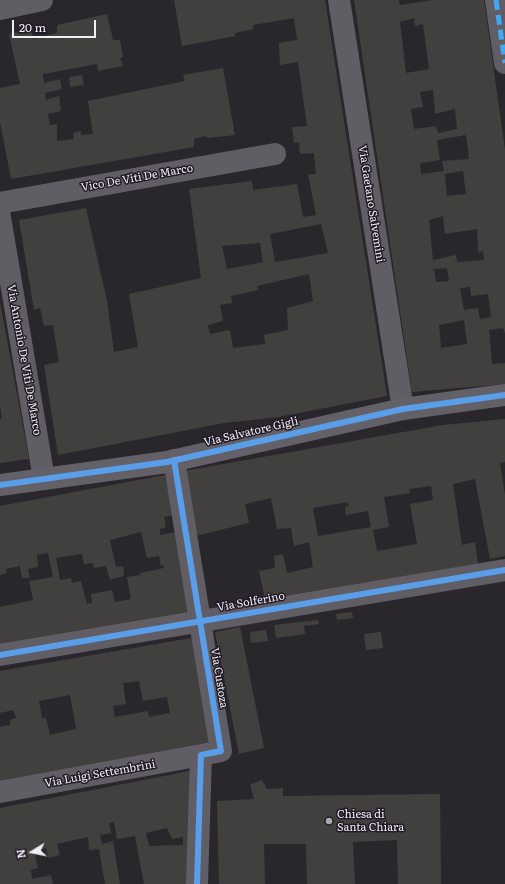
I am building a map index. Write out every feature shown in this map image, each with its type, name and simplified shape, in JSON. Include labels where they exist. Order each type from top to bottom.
[{"type":"street","points":[[0,9],[42,0]]},
{"type":"street","name":"Via Gaetano Salvemini","points":[[339,0],[403,409]]},
{"type":"street","points":[[496,0],[505,63]]},
{"type":"street","name":"Vico De Viti De Marco","points":[[0,203],[275,154]]},
{"type":"street","name":"Via Antonio De Viti De Marco","points":[[1,230],[44,479]]},
{"type":"street","name":"Via Salvatore Gigli","points":[[0,485],[174,460],[403,409],[505,395]]},
{"type":"street","name":"Via Custoza","points":[[174,460],[221,751],[201,755]]},
{"type":"street","name":"Via Solferino","points":[[0,655],[505,570]]},
{"type":"street","points":[[196,884],[201,755]]},
{"type":"street","name":"Via Luigi Settembrini","points":[[0,792],[201,755]]},
{"type":"building","points":[[174,0],[325,0],[387,396],[278,417],[224,423],[58,455],[44,365],[59,362],[53,325],[44,326],[40,308],[34,310],[19,220],[86,208],[107,301],[114,352],[138,347],[129,294],[201,278],[189,189],[252,181],[253,190],[297,184],[303,217],[316,215],[308,174],[316,174],[314,153],[300,154],[299,142],[294,143],[292,127],[307,126],[298,62],[280,65],[279,43],[297,40],[294,18],[253,25],[253,29],[235,33],[235,36],[182,46]],"holes":[[[321,224],[328,253],[275,262],[270,234]],[[260,243],[263,262],[227,269],[222,246]],[[309,274],[313,301],[287,308],[288,330],[264,335],[265,344],[233,348],[230,330],[210,334],[208,325],[223,321],[220,305],[232,303],[231,296],[258,290],[257,286]]]},
{"type":"building","points":[[354,0],[399,0],[400,5],[433,0],[484,0],[505,150],[505,333],[503,328],[489,330],[492,364],[505,363],[505,384],[412,392]],"holes":[[[414,18],[415,26],[423,24],[429,69],[406,73],[400,22]],[[433,90],[435,114],[455,109],[457,129],[438,133],[436,126],[414,129],[411,109],[423,107],[420,92]],[[466,135],[469,159],[442,161],[444,171],[421,174],[420,163],[440,160],[437,140]],[[463,171],[466,194],[447,196],[445,174]],[[443,216],[445,234],[477,229],[478,252],[483,251],[484,260],[457,262],[456,255],[433,260],[429,220]],[[447,268],[449,281],[436,282],[434,269]],[[470,287],[471,296],[488,294],[491,317],[480,319],[478,308],[464,310],[460,288]],[[464,320],[467,344],[441,348],[439,325]]]},
{"type":"building","points":[[107,14],[113,40],[120,40],[123,57],[120,58],[123,66],[98,71],[97,64],[43,74],[44,83],[60,79],[62,89],[45,93],[46,100],[59,96],[61,111],[48,114],[50,125],[57,124],[57,141],[74,139],[73,133],[81,131],[81,135],[93,134],[88,101],[185,81],[183,75],[223,68],[235,135],[208,138],[206,136],[194,139],[194,147],[11,179],[0,122],[0,88],[20,84],[9,34],[31,29],[33,39],[57,33],[57,25]]},
{"type":"building","points":[[82,75],[84,85],[70,87],[69,77]]},
{"type":"building","points":[[0,302],[29,459],[0,463],[0,419],[2,419],[0,405]]},
{"type":"building","points":[[505,419],[505,462],[500,463],[505,495],[505,556],[490,559],[475,479],[453,484],[462,545],[475,542],[478,564],[265,599],[259,571],[275,568],[274,556],[283,554],[287,573],[313,567],[309,542],[294,546],[291,528],[277,529],[271,498],[245,504],[249,523],[195,536],[184,471],[443,425]],"holes":[[[431,486],[433,500],[410,504],[417,544],[377,551],[373,530],[389,527],[384,497],[410,493],[409,489]],[[348,502],[349,506],[345,507],[346,515],[368,511],[371,527],[318,536],[313,508]]]},
{"type":"building","points":[[165,475],[174,515],[164,517],[166,527],[160,529],[160,535],[177,532],[193,613],[0,646],[0,607],[33,600],[29,581],[53,577],[48,553],[37,555],[38,567],[28,569],[30,578],[22,578],[20,566],[6,569],[7,573],[0,575],[0,506]],"holes":[[[141,532],[147,558],[159,556],[161,566],[163,565],[164,568],[127,577],[131,599],[115,602],[112,590],[91,594],[92,603],[87,604],[81,581],[72,583],[71,578],[60,580],[56,558],[82,554],[84,564],[93,563],[94,568],[106,566],[110,580],[124,576],[123,566],[116,567],[110,540]]]},
{"type":"building","points":[[352,612],[353,618],[337,620],[336,614]]},
{"type":"building","points":[[318,620],[319,624],[304,626],[305,634],[276,638],[274,625]]},
{"type":"building","points":[[240,627],[264,748],[239,754],[215,632]]},
{"type":"building","points":[[266,630],[268,641],[251,643],[250,632]]},
{"type":"building","points":[[381,632],[383,648],[366,650],[364,634]]},
{"type":"building","points":[[197,637],[215,741],[0,783],[0,727],[10,725],[10,720],[16,718],[13,710],[0,713],[0,671]],"holes":[[[139,681],[143,701],[167,697],[170,713],[149,717],[148,711],[115,717],[113,706],[126,704],[123,683]],[[70,695],[76,729],[50,735],[46,718],[42,718],[39,701]]]},
{"type":"building","points":[[195,770],[195,884],[144,884],[135,836],[117,839],[114,822],[109,823],[111,833],[100,835],[102,844],[113,841],[120,884],[105,884],[99,849],[89,850],[88,837],[57,844],[60,855],[48,858],[46,848],[34,851],[38,868],[31,870],[32,879],[51,875],[53,884],[0,884],[0,808]],"holes":[[[167,828],[172,839],[183,837],[183,845],[149,846],[146,833]]]},
{"type":"building","name":"Chiesa di Santa Chiara","points":[[262,780],[267,789],[283,788],[283,796],[440,794],[441,884],[398,884],[397,840],[353,842],[355,884],[307,884],[306,844],[264,844],[265,884],[219,884],[217,801],[254,799],[250,785]]},
{"type":"marked path","points":[[496,0],[505,63]]},
{"type":"cycle path","points":[[0,485],[167,462],[403,409],[505,395]]},
{"type":"cycle path","points":[[174,460],[221,751],[201,755],[197,884]]},
{"type":"cycle path","points":[[0,655],[505,570]]},
{"type":"place","name":"Chiesa di Santa Chiara","points":[[329,821]]}]
